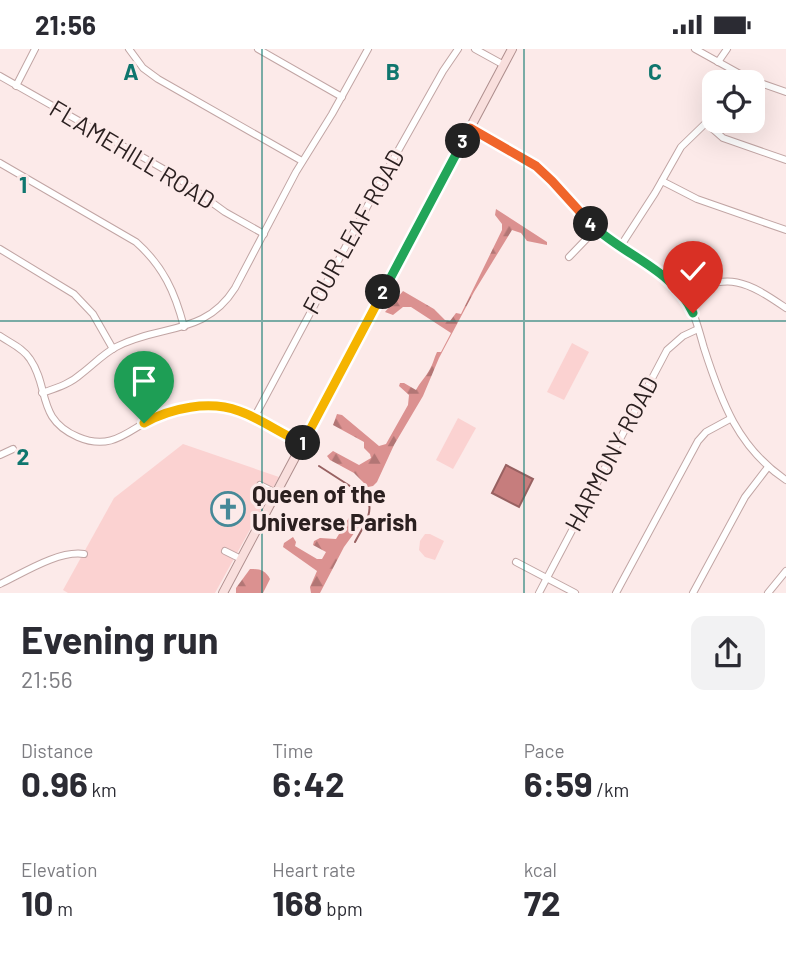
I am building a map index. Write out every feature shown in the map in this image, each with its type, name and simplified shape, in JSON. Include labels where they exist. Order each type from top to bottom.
[{"type":"main road","points":[[223,593],[512,49]]},
{"type":"street","points":[[16,86],[35,49]]},
{"type":"street","points":[[129,49],[142,68],[158,79],[302,161]]},
{"type":"street","points":[[258,49],[342,97]]},
{"type":"street","points":[[42,393],[70,382],[113,349],[202,320],[225,303],[302,161],[368,49]]},
{"type":"street","name":"FOUR LEAF ROAD","points":[[254,418],[376,190],[458,49]]},
{"type":"street","points":[[475,49],[504,65]]},
{"type":"street","points":[[695,49],[729,70]]},
{"type":"street","points":[[718,62],[727,49]]},
{"type":"street","name":"FLAMEHILL ROAD","points":[[0,76],[174,175],[225,212],[264,234]]},
{"type":"street","points":[[765,86],[786,92]]},
{"type":"street","points":[[620,247],[681,147],[702,127]]},
{"type":"street","points":[[470,128],[536,166],[596,229],[666,277],[684,296],[730,419],[752,452],[786,480]]},
{"type":"street","points":[[717,133],[723,138],[786,160]]},
{"type":"street","points":[[0,163],[136,242],[155,260],[167,279],[176,298],[184,327]]},
{"type":"street","points":[[662,181],[696,199],[786,230]]},
{"type":"street","points":[[569,257],[596,229]]},
{"type":"street","points":[[0,249],[74,294],[93,314],[113,349]]},
{"type":"street","points":[[684,296],[706,283],[730,281],[758,291],[786,308]]},
{"type":"street","name":"HARMONY ROAD","points":[[540,593],[667,350],[682,336],[698,329]]},
{"type":"street","points":[[0,337],[30,358],[51,414],[64,429],[79,437],[94,442],[117,439],[158,415],[183,409],[227,407],[302,444]]},
{"type":"street","points":[[616,593],[695,446],[706,432],[730,419]]},
{"type":"street","points":[[0,455],[12,449]]},
{"type":"street","points":[[693,593],[745,497],[768,467]]},
{"type":"street","points":[[260,485],[276,493]]},
{"type":"street","points":[[225,551],[241,559]]},
{"type":"street","points":[[0,584],[58,557],[84,554]]},
{"type":"street","points":[[516,562],[575,593]]},
{"type":"street","points":[[768,593],[786,571]]},
{"type":"shaded area","points":[[572,343],[589,352],[564,400],[547,392]]},
{"type":"shaded area","points":[[458,418],[476,428],[453,469],[436,460]]},
{"type":"shaded area","points":[[183,444],[279,477],[215,593],[68,593],[63,590],[114,498]]},
{"type":"shaded area","points":[[506,465],[533,479],[519,507],[492,493]]},
{"type":"shaded area","points":[[425,534],[444,541],[435,560],[425,557],[419,550],[420,541]]},
{"type":"green space","points":[[496,209],[547,242],[547,245],[527,241],[521,233],[512,230],[474,292],[377,482],[368,487],[354,473],[327,456],[333,451],[359,465],[371,458],[364,448],[364,442],[333,425],[337,414],[342,415],[379,446],[386,444],[408,405],[409,395],[399,386],[400,383],[416,390],[451,333],[411,307],[403,307],[393,315],[385,312],[403,291],[434,309],[445,320],[450,321],[456,313],[461,314],[502,230],[502,224],[495,215]]},
{"type":"green space","points":[[350,516],[361,517],[360,525],[344,547],[320,593],[311,593],[310,587],[317,571],[283,547],[284,543],[293,537],[295,546],[317,559],[322,559],[326,552],[313,545],[314,541],[320,538],[336,539]]},
{"type":"green space","points":[[250,569],[262,571],[270,579],[263,593],[236,593],[236,588]]},
{"type":"waterway","points":[[319,466],[367,497],[369,515],[355,542]]},
{"type":"waterway","points":[[368,498],[378,504]]},
{"type":"place","name":"Queen of the Universe Parish","points":[[228,509]]},
{"type":"route","points":[[144,423],[171,411],[227,407],[241,411],[302,444],[470,128],[536,166],[596,229],[673,283],[693,313]]}]
